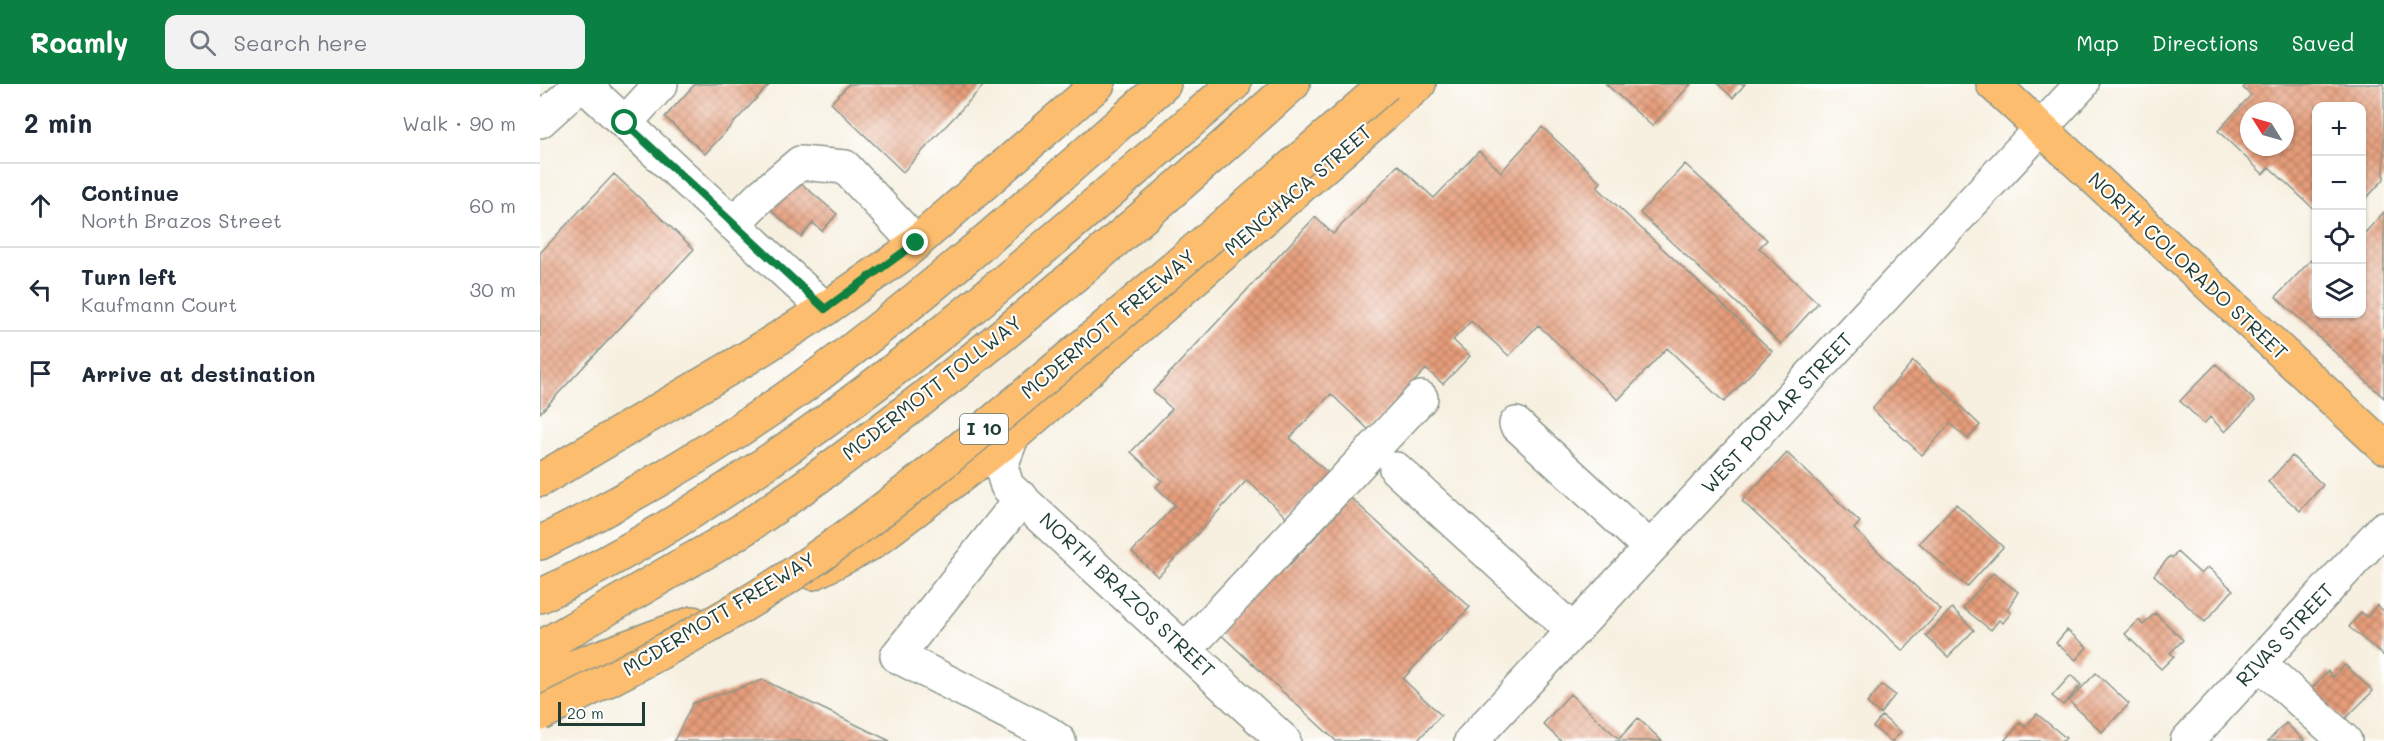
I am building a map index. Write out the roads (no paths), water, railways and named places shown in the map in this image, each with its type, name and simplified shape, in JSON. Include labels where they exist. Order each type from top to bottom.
[{"type":"main road","points":[[540,480],[747,358],[825,309],[916,243],[1098,84]]},
{"type":"main road","points":[[540,543],[658,480],[731,435],[798,389],[945,275],[1164,84]]},
{"type":"main road","name":"MCDERMOTT TOLLWAY","points":[[540,596],[595,570],[703,506],[843,411],[939,335],[1234,84]]},
{"type":"main road","name":"MCDERMOTT TOLLWAY","points":[[540,648],[742,530],[838,462],[945,380],[1068,279],[1210,159],[1293,84]]},
{"type":"main road","name":"MCDERMOTT FREEWAY","points":[[540,714],[603,683],[727,613],[785,578],[874,516],[972,439],[1248,205],[1386,84]]},
{"type":"main road","name":"MENCHACA STREET","points":[[540,679],[761,599],[870,543],[1012,437],[1419,84]]},
{"type":"main road","name":"NORTH COLORADO STREET","points":[[1993,84],[2384,447]]},
{"type":"street","points":[[540,121],[582,84],[825,309]]},
{"type":"street","points":[[625,123],[660,84]]},
{"type":"street","name":"WEST POPLAR STREET","points":[[1471,741],[2082,84]]},
{"type":"street","points":[[733,224],[761,196],[800,164],[845,166],[916,243]]},
{"type":"street","points":[[1185,650],[1421,398]]},
{"type":"street","points":[[1516,423],[1650,548]]},
{"type":"street","name":"NORTH BRAZOS STREET","points":[[1012,437],[1001,466],[1007,486],[1284,741]]},
{"type":"street","points":[[1396,469],[1573,631]]},
{"type":"street","points":[[1022,498],[897,656],[1048,733],[1059,741]]},
{"type":"street","name":"RIVAS STREET","points":[[2187,741],[2384,528]]},
{"type":"street","points":[[2259,663],[2345,741]]}]
